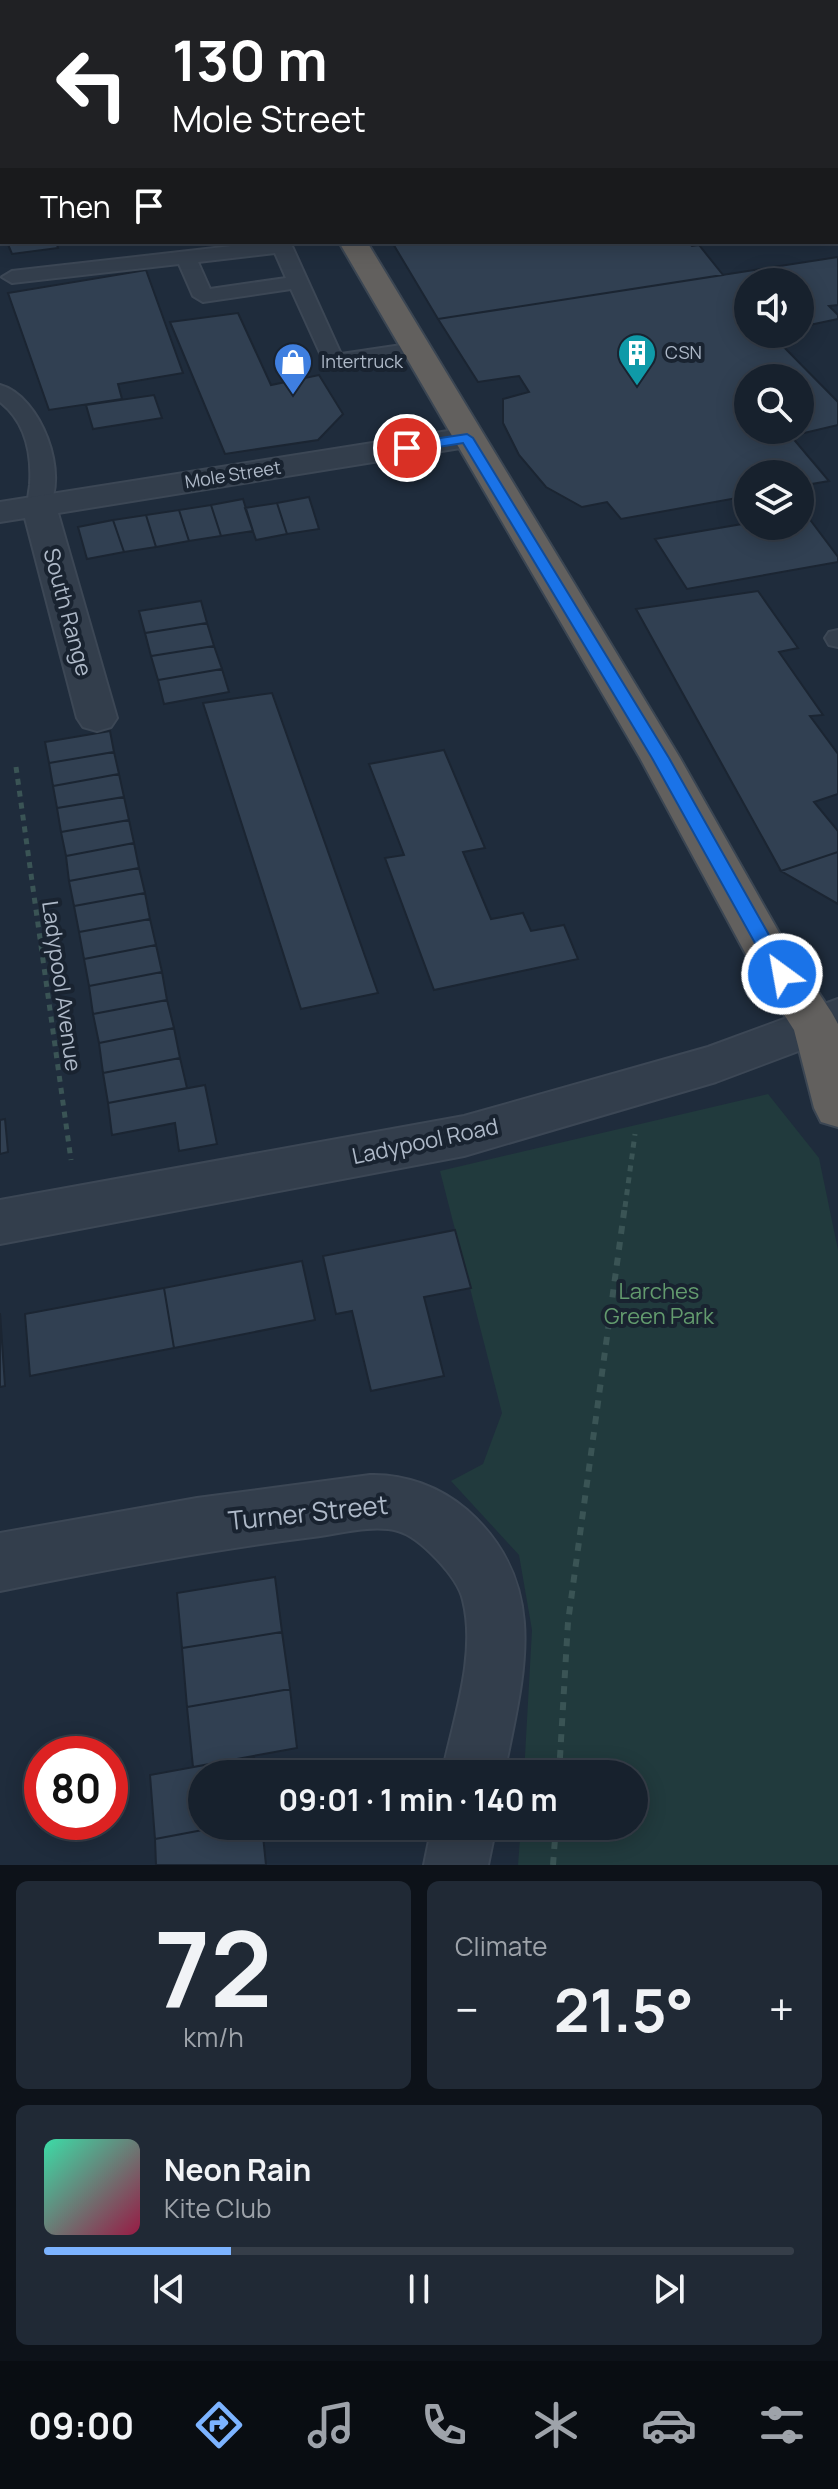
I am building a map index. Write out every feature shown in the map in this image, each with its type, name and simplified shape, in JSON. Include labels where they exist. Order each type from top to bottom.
[{"type":"highway","points":[[354,244],[660,758],[765,948],[827,1021],[838,1108]]},
{"type":"street","name":"Mole Street","points":[[0,512],[467,438]]},
{"type":"street","name":"South Range","points":[[39,505],[97,718]]},
{"type":"street","name":"Ladypool Road","points":[[0,1222],[464,1136],[716,1063],[827,1021]]},
{"type":"street","name":"Turner Street","points":[[0,1562],[241,1518],[366,1504],[401,1504],[447,1528],[483,1575],[493,1597],[497,1639],[475,1760]]},
{"type":"street","points":[[456,1865],[461,1840]]},
{"type":"lane","points":[[12,277],[127,261],[187,259],[282,246],[334,361],[415,349]]},
{"type":"lane","points":[[187,259],[203,296],[298,282]]},
{"type":"lane","points":[[0,392],[28,414],[39,438],[44,474],[39,505]]},
{"type":"path","name":"Ladypool Avenue","points":[[16,767],[77,1209]]},
{"type":"path","points":[[560,1760],[568,1622],[641,1086]]},
{"type":"path","points":[[553,1865],[555,1840]]},
{"type":"green space","name":"Larches Green Park","points":[[768,1094],[819,1158],[838,1250],[838,1865],[518,1865],[520,1840],[648,1840],[648,1760],[525,1760],[532,1630],[519,1555],[451,1481],[483,1464],[502,1413],[440,1171]]},
{"type":"building","points":[[8,244],[57,244],[58,248],[12,254]]},
{"type":"building","points":[[393,244],[690,244],[699,245],[723,275],[438,319]]},
{"type":"building","name":"CSN","points":[[838,257],[838,305],[829,306],[838,319],[814,324],[814,268],[767,268]]},
{"type":"building","points":[[146,270],[183,373],[118,384],[122,399],[49,410],[8,293]]},
{"type":"building","name":"CSN","points":[[734,273],[734,348],[785,348],[801,364],[734,364],[734,444],[798,444],[811,460],[734,460],[734,499],[621,519],[607,502],[582,507],[546,487],[519,455],[503,423],[503,399],[529,392],[519,376],[478,382],[438,319]]},
{"type":"building","points":[[238,313],[271,385],[319,375],[343,414],[318,440],[225,454],[170,322]]},
{"type":"building","name":"CSN","points":[[814,378],[838,402],[838,425],[814,431]]},
{"type":"building","points":[[154,395],[162,418],[93,429],[86,405]]},
{"type":"building","name":"CSN","points":[[814,463],[829,481],[814,484]]},
{"type":"building","points":[[309,497],[319,529],[287,534],[277,503]]},
{"type":"building","points":[[243,499],[253,531],[221,536],[211,505]]},
{"type":"building","points":[[277,503],[287,534],[256,540],[245,508]]},
{"type":"building","points":[[211,505],[221,536],[189,541],[179,510]]},
{"type":"building","points":[[179,510],[189,541],[156,547],[146,515]]},
{"type":"building","points":[[146,515],[156,547],[124,552],[113,520]]},
{"type":"building","points":[[113,520],[124,552],[87,559],[78,527]]},
{"type":"building","points":[[734,525],[734,540],[814,540],[814,525],[838,557],[838,562],[687,589],[655,539]]},
{"type":"building","points":[[758,591],[798,648],[779,652],[823,715],[810,716],[838,754],[838,794],[814,802],[838,831],[838,852],[781,871],[636,609]]},
{"type":"building","points":[[201,601],[207,623],[145,633],[139,611]]},
{"type":"building","points":[[207,623],[214,646],[151,656],[145,633]]},
{"type":"building","points":[[214,646],[222,669],[158,680],[151,656]]},
{"type":"building","points":[[222,669],[229,692],[164,704],[158,680]]},
{"type":"building","points":[[272,693],[378,993],[301,1009],[203,703]]},
{"type":"building","points":[[110,731],[114,752],[49,763],[45,742]]},
{"type":"building","points":[[444,750],[485,848],[463,852],[491,919],[523,913],[531,931],[564,925],[578,959],[434,990],[385,858],[404,855],[369,764]]},
{"type":"building","points":[[114,752],[119,774],[53,786],[49,763]]},
{"type":"building","points":[[119,774],[124,797],[57,808],[53,786]]},
{"type":"building","points":[[124,797],[129,820],[61,832],[57,808]]},
{"type":"building","points":[[129,820],[134,843],[66,856],[61,832]]},
{"type":"building","points":[[134,843],[139,868],[69,881],[66,856]]},
{"type":"building","points":[[838,852],[838,904],[781,871]]},
{"type":"building","points":[[139,868],[145,893],[74,906],[69,881]]},
{"type":"building","points":[[145,893],[150,919],[79,932],[74,906]]},
{"type":"building","points":[[150,919],[156,945],[84,959],[79,932]]},
{"type":"building","points":[[156,945],[162,972],[89,986],[84,959]]},
{"type":"building","points":[[162,972],[167,1000],[93,1014],[89,986]]},
{"type":"building","points":[[167,1000],[174,1028],[99,1043],[93,1014]]},
{"type":"building","points":[[174,1028],[180,1058],[103,1073],[99,1043]]},
{"type":"building","points":[[180,1058],[187,1088],[108,1103],[103,1073]]},
{"type":"building","points":[[205,1085],[217,1144],[179,1151],[175,1123],[112,1135],[108,1103]]},
{"type":"building","points":[[5,1119],[8,1152],[0,1154],[0,1120]]},
{"type":"building","points":[[455,1230],[471,1288],[424,1297],[444,1376],[371,1391],[352,1311],[336,1314],[323,1256]]},
{"type":"building","points":[[302,1261],[315,1320],[174,1348],[164,1288]]},
{"type":"building","points":[[164,1288],[174,1348],[30,1376],[25,1314]]},
{"type":"building","points":[[0,1313],[5,1386],[0,1387]]},
{"type":"building","points":[[275,1577],[282,1632],[182,1648],[177,1593]]},
{"type":"building","points":[[282,1632],[290,1689],[187,1707],[182,1648]]},
{"type":"building","points":[[290,1689],[297,1748],[231,1760],[192,1760],[187,1707]]},
{"type":"building","points":[[254,1756],[254,1760],[232,1760]]},
{"type":"building","points":[[188,1768],[188,1833],[155,1839],[150,1775]]},
{"type":"building","points":[[188,1833],[188,1840],[263,1840],[266,1865],[156,1865],[155,1839]]},
{"type":"place","name":"CSN","points":[[637,387]]},
{"type":"place","name":"Intertruck","points":[[293,396]]},
{"type":"route","points":[[407,448],[467,438],[660,758],[782,974]]}]
